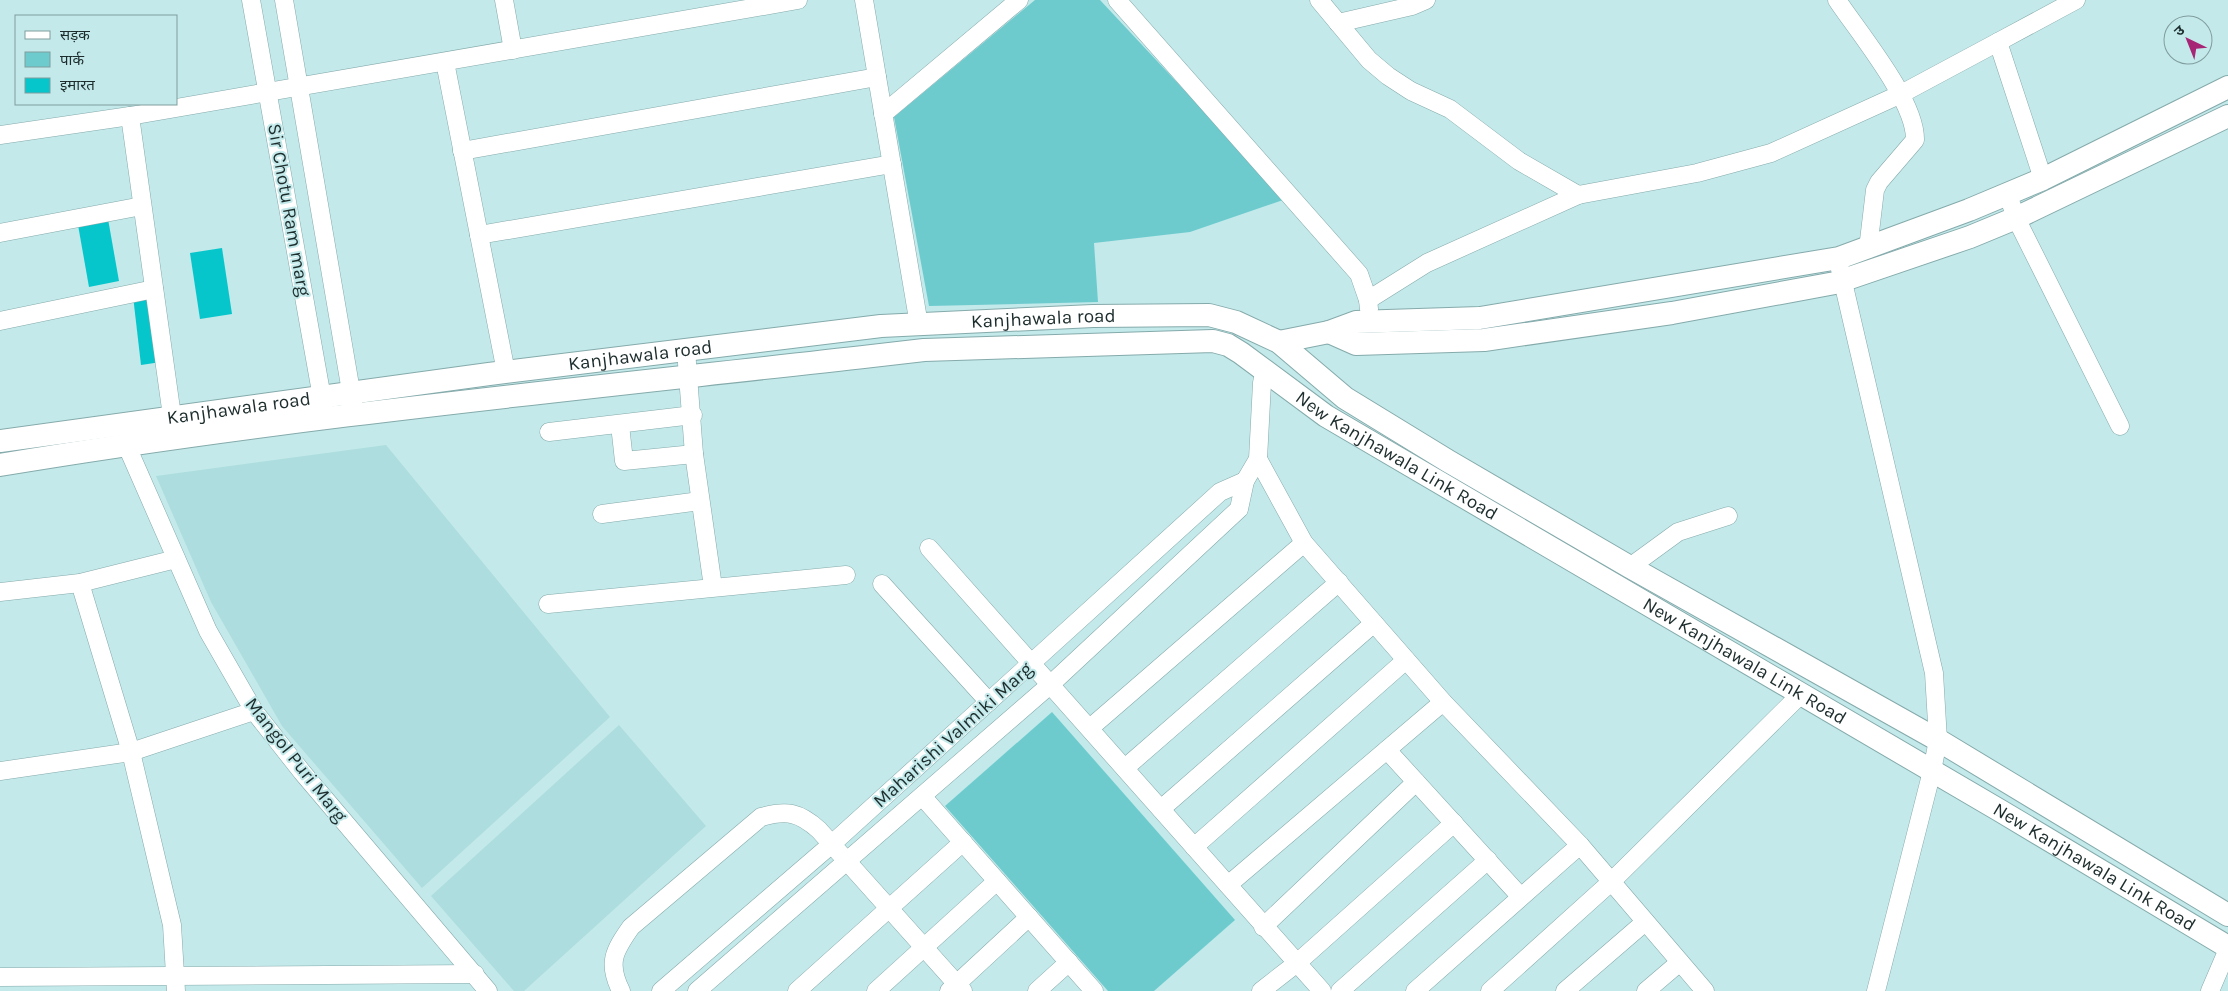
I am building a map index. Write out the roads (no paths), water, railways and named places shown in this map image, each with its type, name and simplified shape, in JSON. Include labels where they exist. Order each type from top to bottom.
[{"type":"main road","points":[[1265,370],[1280,342],[1329,332],[1356,344],[1370,332],[1480,318],[1839,258],[1868,249],[1969,210],[2043,179],[2228,87]]},
{"type":"main road","points":[[1370,332],[1484,340],[1672,313],[1842,281],[2016,218],[2228,116]]},
{"type":"main road","points":[[1969,210],[1978,233]]},
{"type":"main road","name":"Kanjhawala road","points":[[0,441],[172,416],[506,372],[881,326],[1093,316],[1190,314],[1209,315],[1236,322],[1280,342]]},
{"type":"main road","name":"Kanjhawala road","points":[[0,465],[126,444],[496,397],[924,350],[1207,341],[1228,345],[1265,370]]},
{"type":"main road","name":"New Kanjhawala Link Road","points":[[1280,342],[1344,398],[1630,567],[1938,740],[2228,915]]},
{"type":"main road","name":"New Kanjhawala Link Road","points":[[1265,370],[1326,416],[1932,770],[2228,948]]},
{"type":"street","name":"Sir Chotu Ram marg","points":[[251,0],[323,397],[325,419]]},
{"type":"street","name":"Sir Chotu Ram marg","points":[[284,0],[353,393],[354,416]]},
{"type":"street","points":[[504,0],[513,50]]},
{"type":"street","points":[[0,135],[130,116],[798,0]]},
{"type":"street","points":[[864,0],[919,325]]},
{"type":"street","points":[[883,114],[1019,0]]},
{"type":"street","points":[[1117,0],[1359,274],[1368,300],[1370,332]]},
{"type":"street","points":[[1319,0],[1369,60],[1388,76],[1411,91],[1458,114],[1519,161],[1578,195]]},
{"type":"street","points":[[1338,23],[1412,6],[1426,0]]},
{"type":"street","points":[[1837,0],[1901,94],[1915,132],[1915,140],[1879,182],[1875,190],[1868,249]]},
{"type":"street","points":[[1368,300],[1427,263],[1578,195],[1697,173],[1771,153],[1901,94],[2076,0]]},
{"type":"street","points":[[1998,42],[2043,179]]},
{"type":"street","points":[[444,62],[506,372]]},
{"type":"street","points":[[462,150],[877,77]]},
{"type":"street","points":[[130,116],[172,416]]},
{"type":"street","points":[[479,235],[892,164]]},
{"type":"street","points":[[2008,194],[2016,218],[2120,426]]},
{"type":"street","points":[[0,233],[142,206]]},
{"type":"street","points":[[1839,258],[1842,281],[1934,673],[1938,740],[1876,991]]},
{"type":"street","points":[[0,322],[154,288]]},
{"type":"street","points":[[686,350],[690,377],[694,454],[713,587]]},
{"type":"street","name":"Maharishi Valmiki Marg","points":[[698,991],[849,862],[1051,684],[1239,509],[1245,481],[1258,459],[1262,383],[1265,370]]},
{"type":"street","points":[[549,432],[692,415]]},
{"type":"street","points":[[620,425],[624,462],[694,454]]},
{"type":"street","name":"Mangol Puri Marg","points":[[126,444],[208,630],[254,710],[302,772],[488,991]]},
{"type":"street","points":[[1258,459],[1304,543],[1443,702],[1580,845],[1705,991]]},
{"type":"street","name":"Maharishi Valmiki Marg","points":[[661,991],[833,843],[1220,492],[1245,481]]},
{"type":"street","points":[[602,514],[700,501]]},
{"type":"street","points":[[1630,567],[1678,532],[1728,516]]},
{"type":"street","points":[[1090,728],[1304,543]]},
{"type":"street","points":[[929,548],[1033,663],[1263,927],[1322,991]]},
{"type":"street","points":[[0,592],[80,584],[176,559]]},
{"type":"street","points":[[548,604],[846,575]]},
{"type":"street","points":[[1125,768],[1339,582]]},
{"type":"street","points":[[80,584],[131,752],[172,924],[175,984]]},
{"type":"street","points":[[882,584],[990,702]]},
{"type":"street","points":[[1161,809],[1374,623]]},
{"type":"street","points":[[1194,847],[1406,660]]},
{"type":"street","points":[[1490,991],[1611,882],[1801,694]]},
{"type":"street","points":[[1228,885],[1443,702]]},
{"type":"street","points":[[0,771],[131,752],[254,710]]},
{"type":"street","points":[[953,735],[971,754]]},
{"type":"street","points":[[1387,750],[1520,896]]},
{"type":"street","points":[[1263,927],[1416,782]]},
{"type":"street","points":[[922,796],[1094,991]]},
{"type":"street","points":[[621,991],[614,972],[613,958],[618,946],[631,927],[761,817],[778,812],[795,814],[810,822],[833,843],[925,948],[956,989],[1029,917]]},
{"type":"street","points":[[1261,991],[1297,963],[1454,823]]},
{"type":"street","points":[[797,991],[891,909],[963,842]]},
{"type":"street","points":[[1415,991],[1520,896],[1580,845]]},
{"type":"street","points":[[1340,991],[1488,860]]},
{"type":"street","points":[[876,991],[997,881]]},
{"type":"street","points":[[1565,991],[1645,922]]},
{"type":"street","points":[[2210,991],[2228,948]]},
{"type":"street","points":[[1037,991],[1069,962]]},
{"type":"street","points":[[1646,991],[1680,962]]},
{"type":"street","points":[[0,977],[175,984],[475,974]]}]
